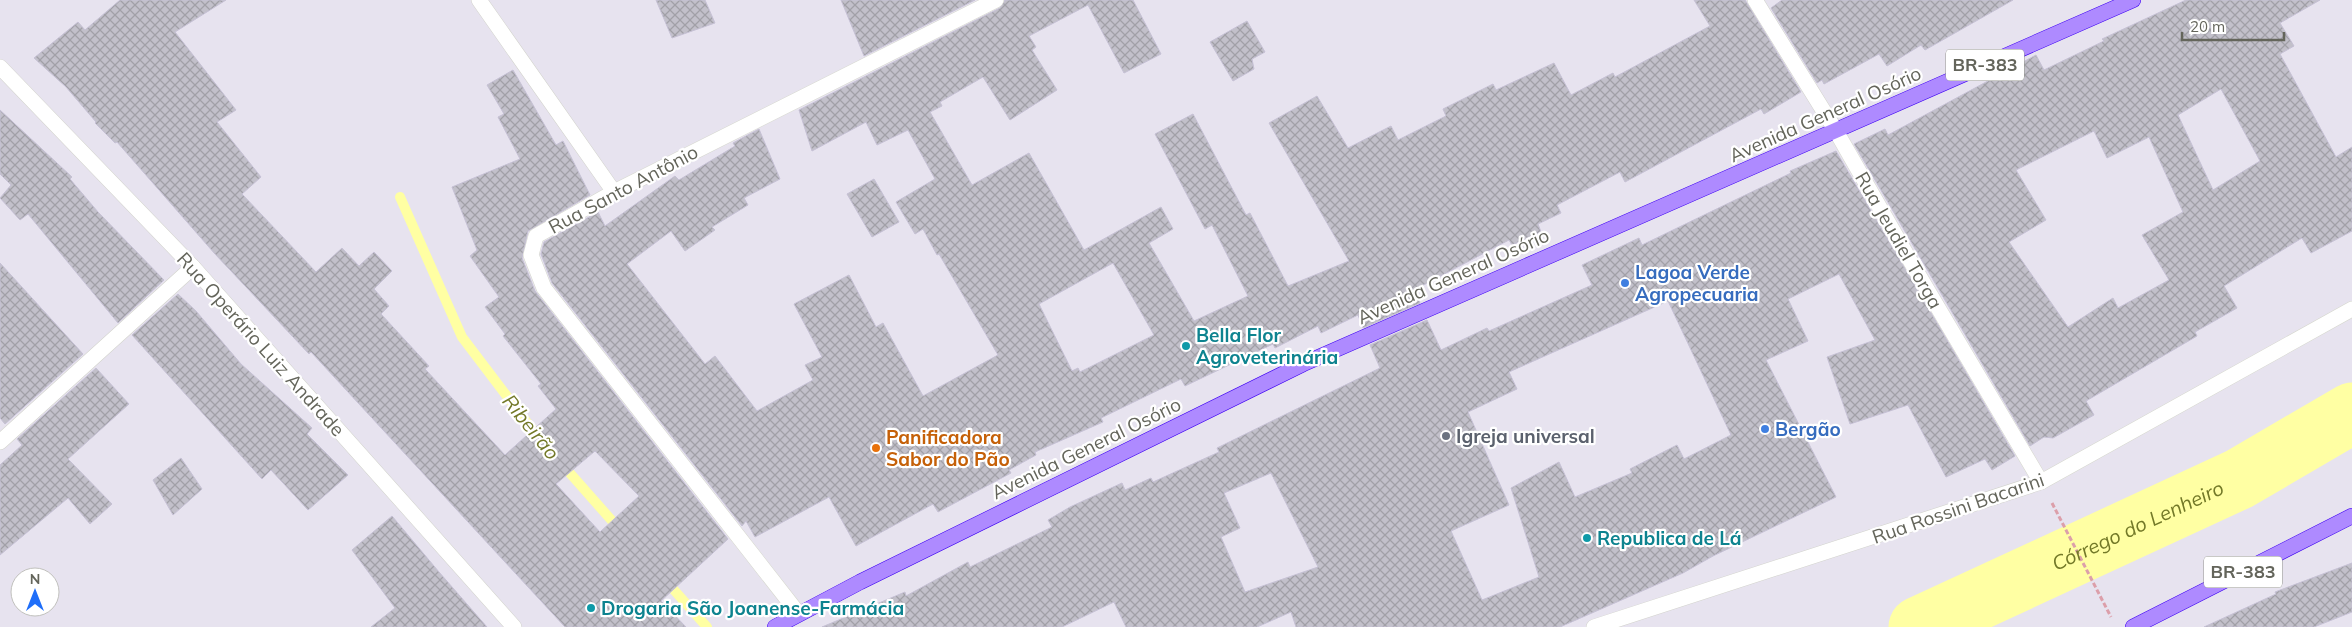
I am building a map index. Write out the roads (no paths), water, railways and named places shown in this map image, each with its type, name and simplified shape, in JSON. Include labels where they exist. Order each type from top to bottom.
[{"type":"highway","name":"Avenida General Osório","points":[[775,627],[798,613],[1302,364],[2133,0]]},
{"type":"highway","name":"BR-383","points":[[2133,627],[2352,516]]},
{"type":"street","points":[[479,0],[614,192]]},
{"type":"street","name":"Rua Santo Antônio","points":[[798,613],[544,288],[531,255],[536,236],[614,192],[996,0]]},
{"type":"street","name":"Rua Jeudiel Torga","points":[[1755,0],[1836,131],[2041,482]]},
{"type":"street","name":"Rua Operário Luiz Andrade","points":[[0,67],[193,267],[514,627]]},
{"type":"street","points":[[0,442],[193,267]]},
{"type":"street","name":"Rua Rossini Bacarini","points":[[1594,627],[2041,482],[2352,309]]},
{"type":"waterway","name":"Ribeirão","points":[[400,197],[462,337],[541,441]]},
{"type":"waterway","name":"Córrego do Lenheiro","points":[[1919,627],[2239,479],[2352,413]]},
{"type":"waterway","name":"Ribeirão","points":[[561,463],[621,531]]},
{"type":"waterway","name":"Ribeirão","points":[[666,581],[707,627]]},
{"type":"place","name":"Lagoa Verde Agropecuaria","points":[[1625,283]]},
{"type":"place","name":"Bella Flor Agroveterinária","points":[[1186,346]]},
{"type":"place","name":"Bergão","points":[[1765,429]]},
{"type":"place","name":"Igreja universal","points":[[1446,436]]},
{"type":"place","name":"Panificadora Sabor do Pão","points":[[876,448]]},
{"type":"place","name":"Republica de Lá","points":[[1587,538]]},
{"type":"place","name":"Drogaria São Joanense-Farmácia","points":[[591,608]]}]
